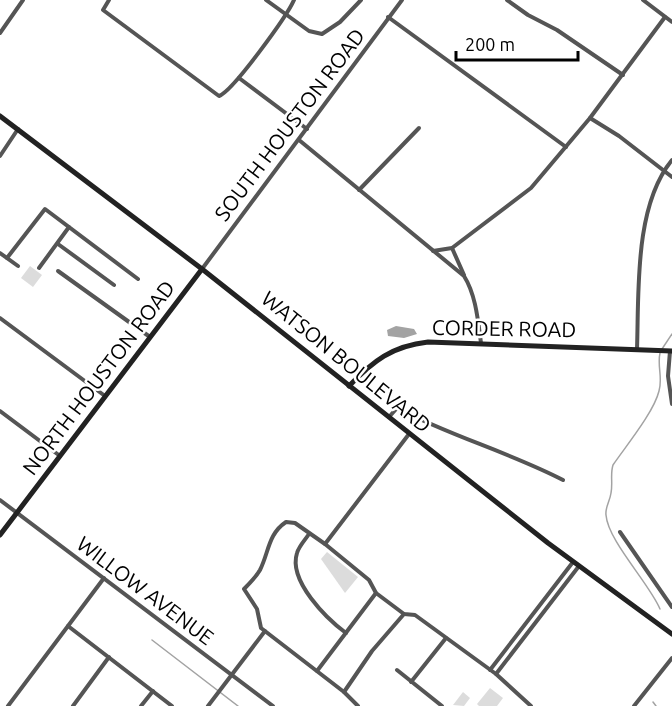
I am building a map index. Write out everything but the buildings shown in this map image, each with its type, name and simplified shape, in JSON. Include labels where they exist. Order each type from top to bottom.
[{"type":"main road","name":"WATSON BOULEVARD","points":[[0,116],[202,269],[573,562],[672,634]]},
{"type":"main road","name":"NORTH HOUSTON ROAD","points":[[0,535],[202,269]]},
{"type":"main road","name":"CORDER ROAD","points":[[349,386],[374,362],[407,346],[428,342],[671,351]]},
{"type":"street","points":[[0,33],[24,0]]},
{"type":"street","points":[[109,0],[103,10],[216,95],[223,95],[239,78],[294,0]]},
{"type":"street","points":[[266,0],[309,31],[322,34],[340,22],[361,0]]},
{"type":"street","name":"SOUTH HOUSTON ROAD","points":[[202,269],[402,0]]},
{"type":"street","points":[[507,0],[624,75]]},
{"type":"street","points":[[643,0],[672,22]]},
{"type":"street","points":[[388,17],[566,147]]},
{"type":"street","points":[[433,250],[452,248],[531,188],[624,75],[665,17]]},
{"type":"street","points":[[239,78],[307,129]]},
{"type":"street","points":[[590,118],[619,136],[672,177]]},
{"type":"street","points":[[359,190],[419,128]]},
{"type":"street","points":[[0,156],[18,129]]},
{"type":"street","points":[[298,140],[464,276]]},
{"type":"street","points":[[637,349],[642,242],[656,187],[663,171],[672,160]]},
{"type":"street","points":[[7,258],[45,209],[138,279]]},
{"type":"street","points":[[39,268],[69,227]]},
{"type":"street","points":[[57,244],[114,285]]},
{"type":"street","points":[[452,248],[469,284],[481,343]]},
{"type":"street","points":[[0,253],[18,266]]},
{"type":"street","points":[[58,272],[150,337]]},
{"type":"street","points":[[0,318],[105,396]]},
{"type":"street","points":[[671,351],[668,376],[672,404]]},
{"type":"street","points":[[389,417],[397,408],[416,418],[534,465],[563,480]]},
{"type":"street","points":[[0,411],[60,456]]},
{"type":"street","points":[[325,544],[409,434]]},
{"type":"street","name":"WILLOW AVENUE","points":[[0,500],[273,706]]},
{"type":"street","points":[[358,706],[344,692],[259,625],[257,609],[244,589],[258,574],[270,539],[281,525],[290,521],[325,544],[369,580],[376,593],[404,614],[415,615],[496,674],[531,706]]},
{"type":"street","points":[[620,532],[672,607]]},
{"type":"street","points":[[309,534],[297,552],[299,575],[319,609],[346,633]]},
{"type":"street","points":[[490,670],[573,562]]},
{"type":"street","points":[[496,674],[579,566]]},
{"type":"street","points":[[8,706],[104,578]]},
{"type":"street","points":[[317,671],[376,593]]},
{"type":"street","points":[[344,692],[372,651],[404,614]]},
{"type":"street","points":[[68,626],[172,706]]},
{"type":"street","points":[[208,706],[265,631]]},
{"type":"street","points":[[411,682],[446,638]]},
{"type":"street","points":[[73,706],[109,657]]},
{"type":"street","points":[[634,706],[672,658]]},
{"type":"street","points":[[396,670],[442,706]]},
{"type":"street","points":[[141,706],[153,690]]},
{"type":"shaded area","points":[[30,266],[42,275],[33,287],[21,278]]},
{"type":"shaded area","points":[[396,326],[414,329],[417,334],[404,338],[388,336],[387,330]]},
{"type":"shaded area","points":[[327,552],[358,577],[345,593],[321,559]]},
{"type":"shaded area","points":[[490,688],[503,698],[497,706],[479,706],[477,704]]},
{"type":"shaded area","points":[[463,692],[470,698],[464,706],[453,705]]},
{"type":"waterway","points":[[662,349],[672,334]]},
{"type":"waterway","points":[[660,353],[659,391],[646,419],[613,465],[611,493],[606,512],[608,525],[614,537],[660,609]]},
{"type":"waterway","points":[[152,640],[238,706]]},
{"type":"waterway","points":[[653,702],[656,706]]}]
